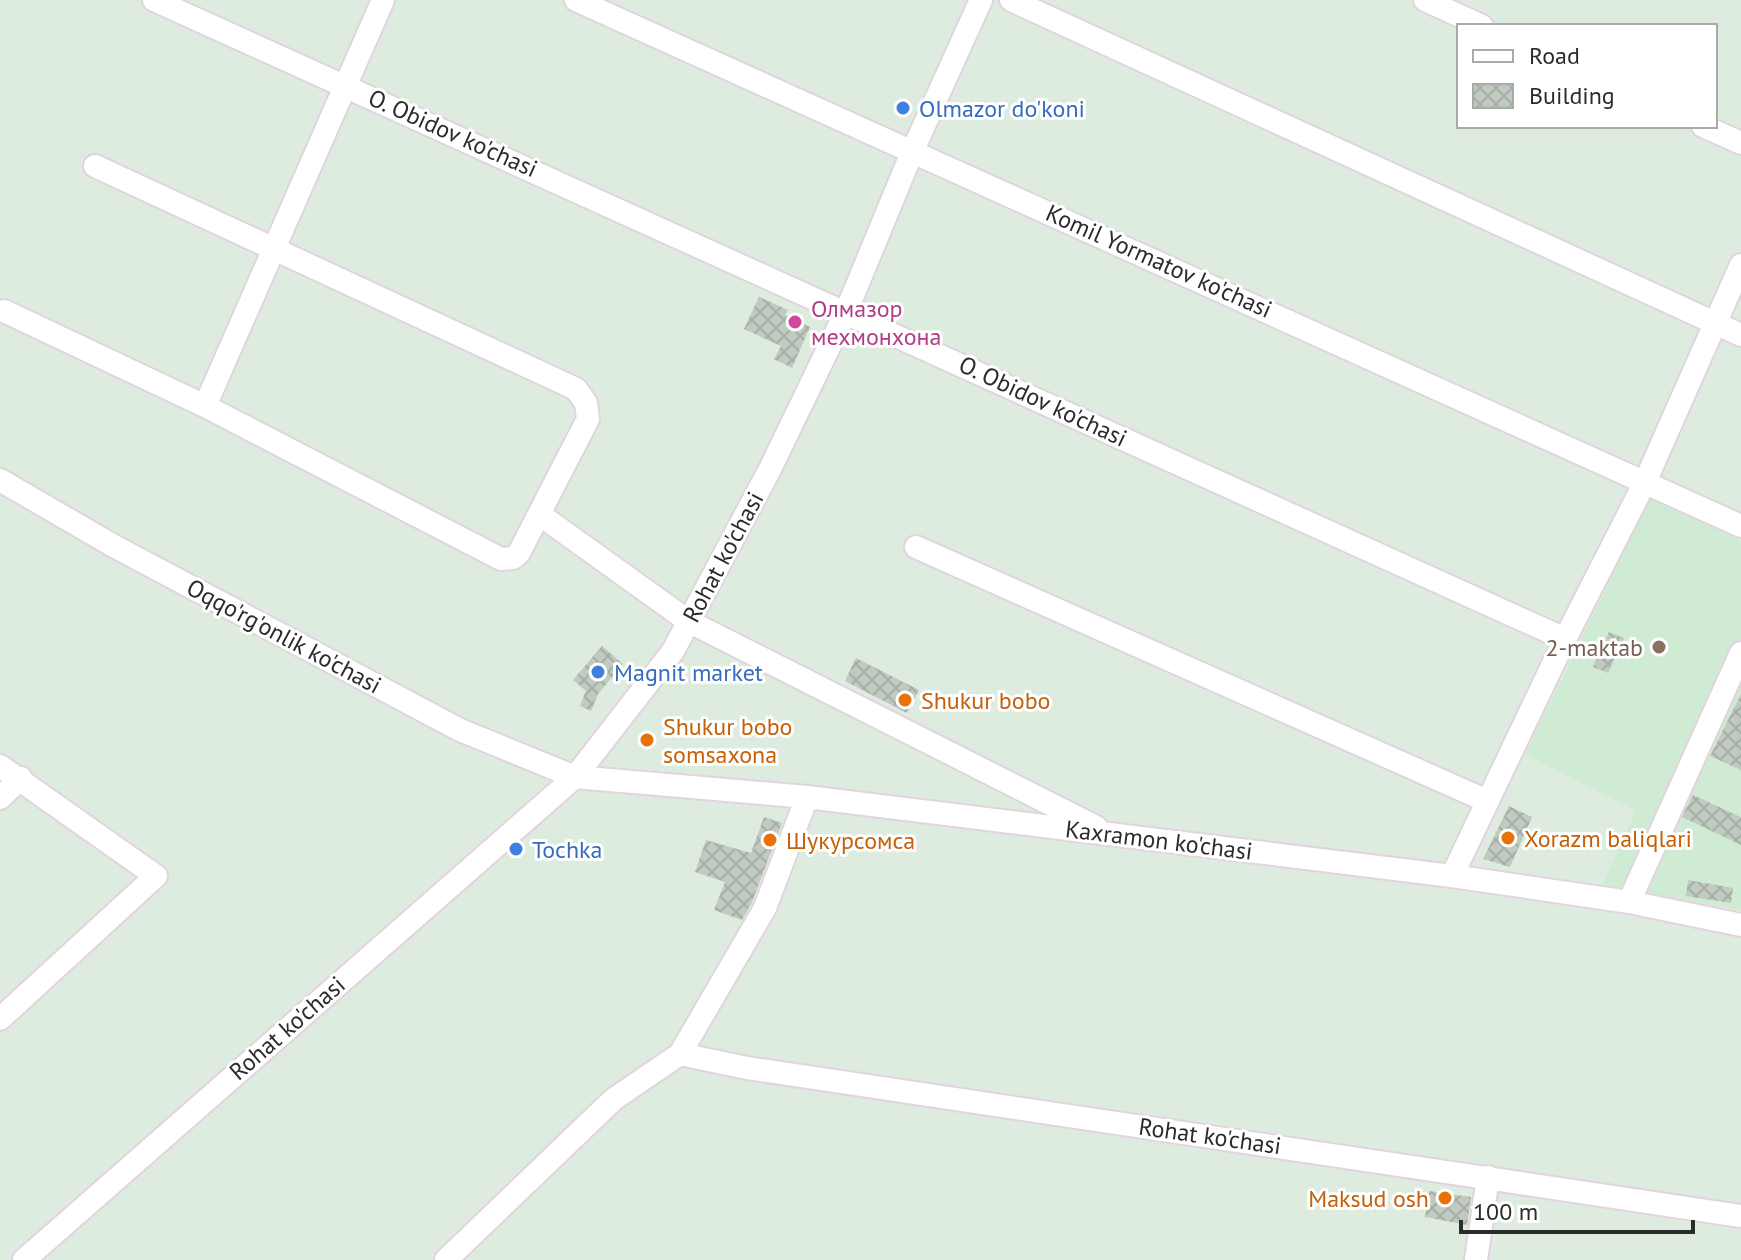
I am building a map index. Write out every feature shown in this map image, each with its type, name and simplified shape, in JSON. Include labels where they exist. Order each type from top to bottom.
[{"type":"street","name":"O. Obidov ko'chasi","points":[[154,0],[1565,639]]},
{"type":"street","name":"O. Obidov ko'chasi","points":[[346,85],[383,0]]},
{"type":"street","name":"Komil Yormatov ko'chasi","points":[[576,0],[1741,526]]},
{"type":"street","name":"Rohat ko'chasi","points":[[24,1260],[575,777],[673,651],[770,469],[846,312],[913,150],[981,0]]},
{"type":"street","points":[[1011,0],[1741,335]]},
{"type":"street","points":[[1425,0],[1478,24]]},
{"type":"street","points":[[205,406],[346,85]]},
{"type":"street","points":[[1707,128],[1741,143]]},
{"type":"street","points":[[4,311],[205,406],[501,559],[513,558],[519,553],[588,419],[586,403],[576,389],[95,166]]},
{"type":"street","points":[[1452,876],[1565,639],[1645,482],[1741,265]]},
{"type":"street","name":"Oqqo'rg'onlik ko'chasi","points":[[0,480],[112,545],[460,730],[575,777]]},
{"type":"street","points":[[539,514],[688,621],[1111,834]]},
{"type":"street","points":[[916,547],[1487,801]]},
{"type":"street","points":[[1629,902],[1741,653]]},
{"type":"street","points":[[0,766],[156,876],[0,1019]]},
{"type":"street","name":"Kaxramon ko'chasi","points":[[575,777],[807,797],[1452,876],[1629,902],[1741,925]]},
{"type":"street","points":[[0,798],[21,778]]},
{"type":"street","points":[[446,1260],[614,1099],[680,1054],[765,908],[807,797]]},
{"type":"street","name":"Rohat ko'chasi","points":[[680,1054],[747,1068],[1741,1216]]},
{"type":"street","points":[[1476,1260],[1488,1177]]},
{"type":"shaded area","name":"2-maktab","points":[[1651,497],[1741,541],[1741,910],[1602,886],[1636,811],[1525,754]]},
{"type":"building","points":[[759,297],[788,310],[785,315],[810,327],[792,368],[774,359],[781,346],[744,329]]},
{"type":"building","points":[[1609,632],[1624,638],[1608,673],[1593,667]]},
{"type":"building","name":"Magnit market","points":[[602,646],[623,664],[598,694],[591,711],[580,706],[586,691],[573,680]]},
{"type":"building","points":[[856,658],[919,690],[907,713],[845,681]]},
{"type":"building","points":[[1741,694],[1741,770],[1710,756]]},
{"type":"building","points":[[1693,795],[1741,817],[1741,845],[1682,817]]},
{"type":"building","name":"Xorazm baliqlari","points":[[1509,806],[1532,817],[1510,867],[1483,859]]},
{"type":"building","points":[[764,817],[782,823],[752,902],[742,920],[714,910],[725,882],[695,872],[706,840],[751,853]]},
{"type":"building","points":[[1688,880],[1733,888],[1731,903],[1686,896]]},
{"type":"building","points":[[1429,1191],[1471,1197],[1467,1225],[1425,1217]]},
{"type":"place","name":"Olmazor do'koni","points":[[903,108]]},
{"type":"place","name":"Олмазор мехмонхона","points":[[795,322]]},
{"type":"place","name":"2-maktab","points":[[1659,647]]},
{"type":"place","name":"Magnit market","points":[[598,672]]},
{"type":"place","name":"Shukur bobo","points":[[905,700]]},
{"type":"place","name":"Shukur bobo somsaxona","points":[[647,740]]},
{"type":"place","name":"Xorazm baliqlari","points":[[1508,838]]},
{"type":"place","name":"Шукурсомса","points":[[770,840]]},
{"type":"place","name":"Tochka","points":[[516,849]]},
{"type":"place","name":"Maksud osh","points":[[1445,1198]]}]
